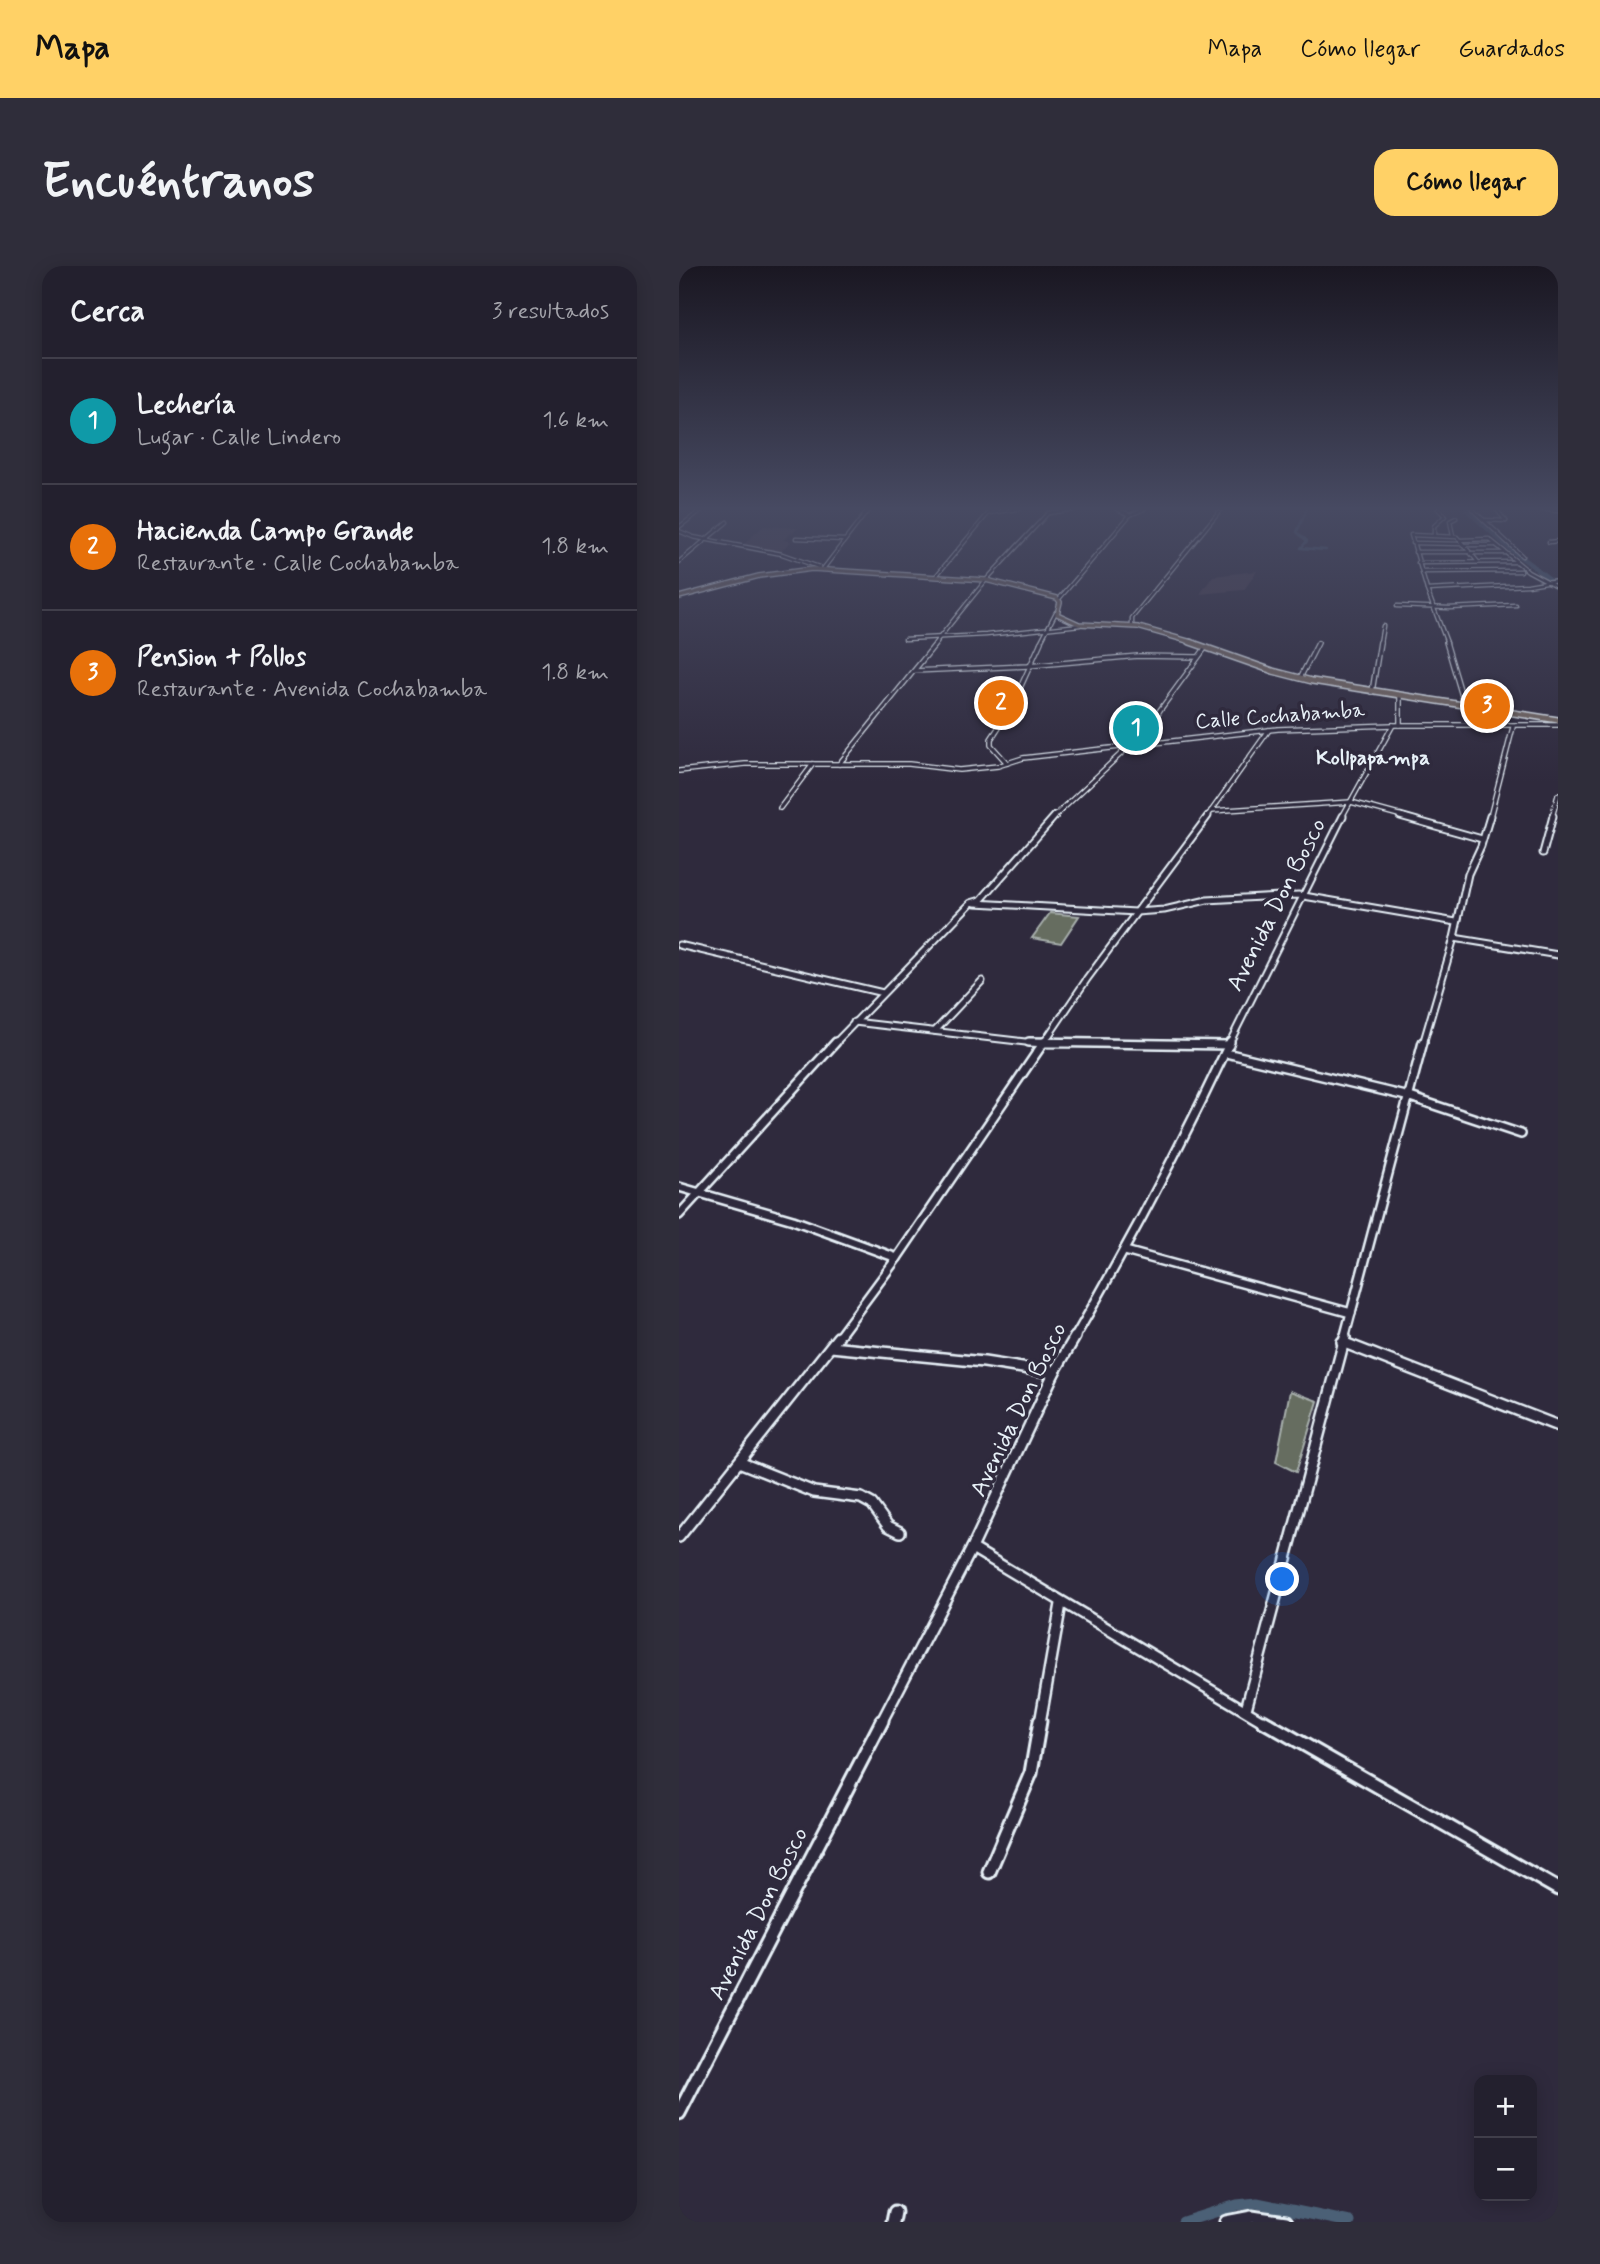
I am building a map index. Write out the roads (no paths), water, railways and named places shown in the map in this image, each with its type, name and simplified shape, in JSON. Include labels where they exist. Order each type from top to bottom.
[{"type":"main road","points":[[1059,600],[1056,612],[1080,625],[1148,628],[1300,678],[1372,692],[1464,703],[1558,722]]},
{"type":"street","points":[[839,764],[969,600]]},
{"type":"street","points":[[1132,626],[1132,618],[1146,600]]},
{"type":"street","points":[[1431,600],[1464,703]]},
{"type":"street","points":[[1397,606],[1434,608],[1515,605]]},
{"type":"street","points":[[1007,763],[992,745],[991,739],[1010,710],[1028,666],[1056,612]]},
{"type":"street","points":[[905,639],[1080,625]]},
{"type":"street","points":[[1372,692],[1383,626]]},
{"type":"street","points":[[1300,678],[1318,643]]},
{"type":"street","points":[[1139,745],[1142,736],[1206,647]]},
{"type":"street","points":[[914,671],[1028,666],[1138,656],[1198,657]]},
{"type":"street","points":[[1397,725],[1399,696]]},
{"type":"street","name":"Calle Cochabamba","points":[[679,771],[744,764],[909,764],[958,770],[1023,758],[1269,730],[1397,725],[1513,727],[1558,722]]},
{"type":"street","name":"Avenida Don Bosco","points":[[679,2113],[972,1548],[1054,1373],[1125,1251],[1351,802],[1397,725]]},
{"type":"street","points":[[1246,1709],[1342,1342],[1454,938],[1468,874],[1482,839],[1513,727]]},
{"type":"street","points":[[679,1536],[831,1347],[897,1258],[1136,912],[1269,730]]},
{"type":"street","points":[[679,1215],[854,1022],[971,903],[981,900],[1064,806],[1128,747]]},
{"type":"street","points":[[780,808],[813,764]]},
{"type":"street","points":[[1543,853],[1558,795]]},
{"type":"street","points":[[1211,811],[1351,802],[1482,839]]},
{"type":"street","points":[[971,903],[1136,912],[1249,896],[1305,896],[1456,922]]},
{"type":"street","points":[[1454,938],[1558,955]]},
{"type":"street","points":[[679,944],[883,993]]},
{"type":"street","points":[[935,1031],[982,982]]},
{"type":"street","points":[[854,1022],[1043,1044],[1227,1049],[1410,1097],[1521,1134]]},
{"type":"street","points":[[679,1187],[793,1220],[897,1258]]},
{"type":"street","points":[[1125,1251],[1351,1313]]},
{"type":"street","points":[[1342,1342],[1558,1426]]},
{"type":"street","points":[[831,1347],[985,1362],[1054,1373]]},
{"type":"street","points":[[739,1462],[814,1492],[861,1498],[872,1504],[888,1526],[899,1532]]},
{"type":"street","points":[[972,1548],[1061,1604],[1558,1889]]},
{"type":"street","points":[[989,1872],[1031,1773],[1061,1604]]},
{"type":"street","points":[[1226,2222],[1252,2217],[1286,2222]]},
{"type":"waterway","points":[[1183,2222],[1237,2205],[1257,2203],[1350,2222]]},
{"type":"place","name":"Hacienda Campo Grande","points":[[1001,703]]},
{"type":"place","name":"Pension + Pollos","points":[[1487,706]]},
{"type":"place","name":"Lechería","points":[[1136,728]]},
{"type":"district","name":"Kollpapampa","points":[[1373,758]]}]
